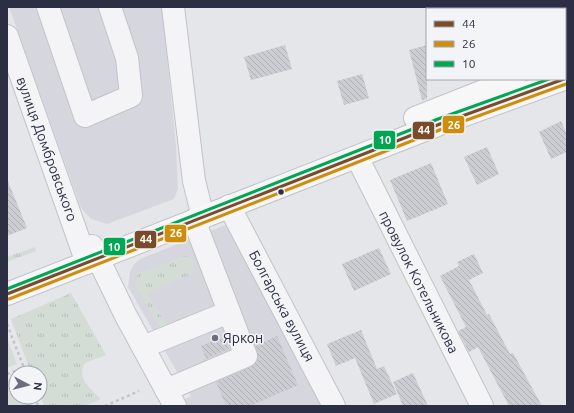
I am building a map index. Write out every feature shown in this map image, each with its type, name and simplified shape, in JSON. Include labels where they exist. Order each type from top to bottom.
[{"type":"main road","points":[[7,278],[90,254],[199,213],[512,80]]},
{"type":"main road","points":[[199,213],[230,206],[357,156],[563,80]]},
{"type":"main road","points":[[7,294],[90,254]]},
{"type":"street","points":[[48,7],[85,116],[131,96],[127,58],[110,7]]},
{"type":"street","points":[[170,398],[246,356],[229,312],[199,213],[174,7]]},
{"type":"street","name":"вулиця Домбровського","points":[[7,36],[90,254],[170,398]]},
{"type":"street","name":"провулок Котельникова","points":[[357,156],[482,406]]},
{"type":"street","name":"Болгарська вулиця","points":[[230,206],[334,406]]},
{"type":"street","points":[[143,347],[229,312]]},
{"type":"path","points":[[7,324],[23,365]]},
{"type":"path","points":[[105,406],[140,391]]},
{"type":"shaded area","points":[[9,7],[162,7],[176,146],[178,189],[174,199],[107,224],[91,219],[81,208]]},
{"type":"shaded area","points":[[228,224],[323,406],[172,406],[191,396],[128,287],[130,272],[134,264],[140,259]]},
{"type":"green space","points":[[567,7],[567,31],[566,8],[542,8]]},
{"type":"green space","points":[[35,247],[36,251],[7,262],[7,257]]},
{"type":"green space","points":[[184,256],[190,257],[194,265],[192,274],[148,294],[168,328],[163,332],[136,287],[135,282],[138,274]]},
{"type":"green space","points":[[71,293],[106,355],[85,363],[82,373],[83,378],[101,399],[85,406],[44,406],[48,405],[48,365],[28,365],[11,319]]},
{"type":"green space","points":[[7,338],[17,364],[8,365],[7,368]]},
{"type":"green space","points":[[8,380],[8,403],[7,400]]},
{"type":"green space","points":[[9,405],[32,406],[9,406]]},
{"type":"building","points":[[285,45],[292,69],[251,80],[244,57]]},
{"type":"building","points":[[426,45],[427,99],[422,100],[409,50]]},
{"type":"building","points":[[362,74],[369,98],[344,105],[337,81]]},
{"type":"building","points":[[561,121],[567,135],[567,152],[551,159],[539,132]]},
{"type":"building","points":[[487,147],[499,174],[477,185],[464,157]]},
{"type":"building","points":[[431,163],[448,204],[407,221],[390,180]]},
{"type":"building","points":[[7,179],[27,228],[7,236]]},
{"type":"building","points":[[379,248],[391,274],[354,291],[342,264]]},
{"type":"building","points":[[474,254],[483,273],[469,280],[487,315],[489,314],[510,354],[513,353],[542,406],[509,406],[478,347],[469,352],[458,331],[466,327],[440,276],[459,266],[457,262]]},
{"type":"building","points":[[361,330],[377,369],[384,366],[397,394],[374,404],[355,358],[336,366],[327,344]]},
{"type":"building","points":[[224,336],[229,349],[206,359],[201,346]]},
{"type":"building","points":[[277,336],[298,385],[250,406],[226,406],[216,382],[251,367],[256,363],[258,358],[255,346]]},
{"type":"building","points":[[413,373],[428,406],[403,406],[393,382]]},
{"type":"transit line","name":"10","points":[[7,289],[438,119],[546,80]]},
{"type":"transit line","name":"44","points":[[7,294],[440,124],[561,80]]},
{"type":"transit line","name":"26","points":[[9,299],[442,129],[566,84]]},
{"type":"place","name":"Яркон","points":[[215,338]]}]
